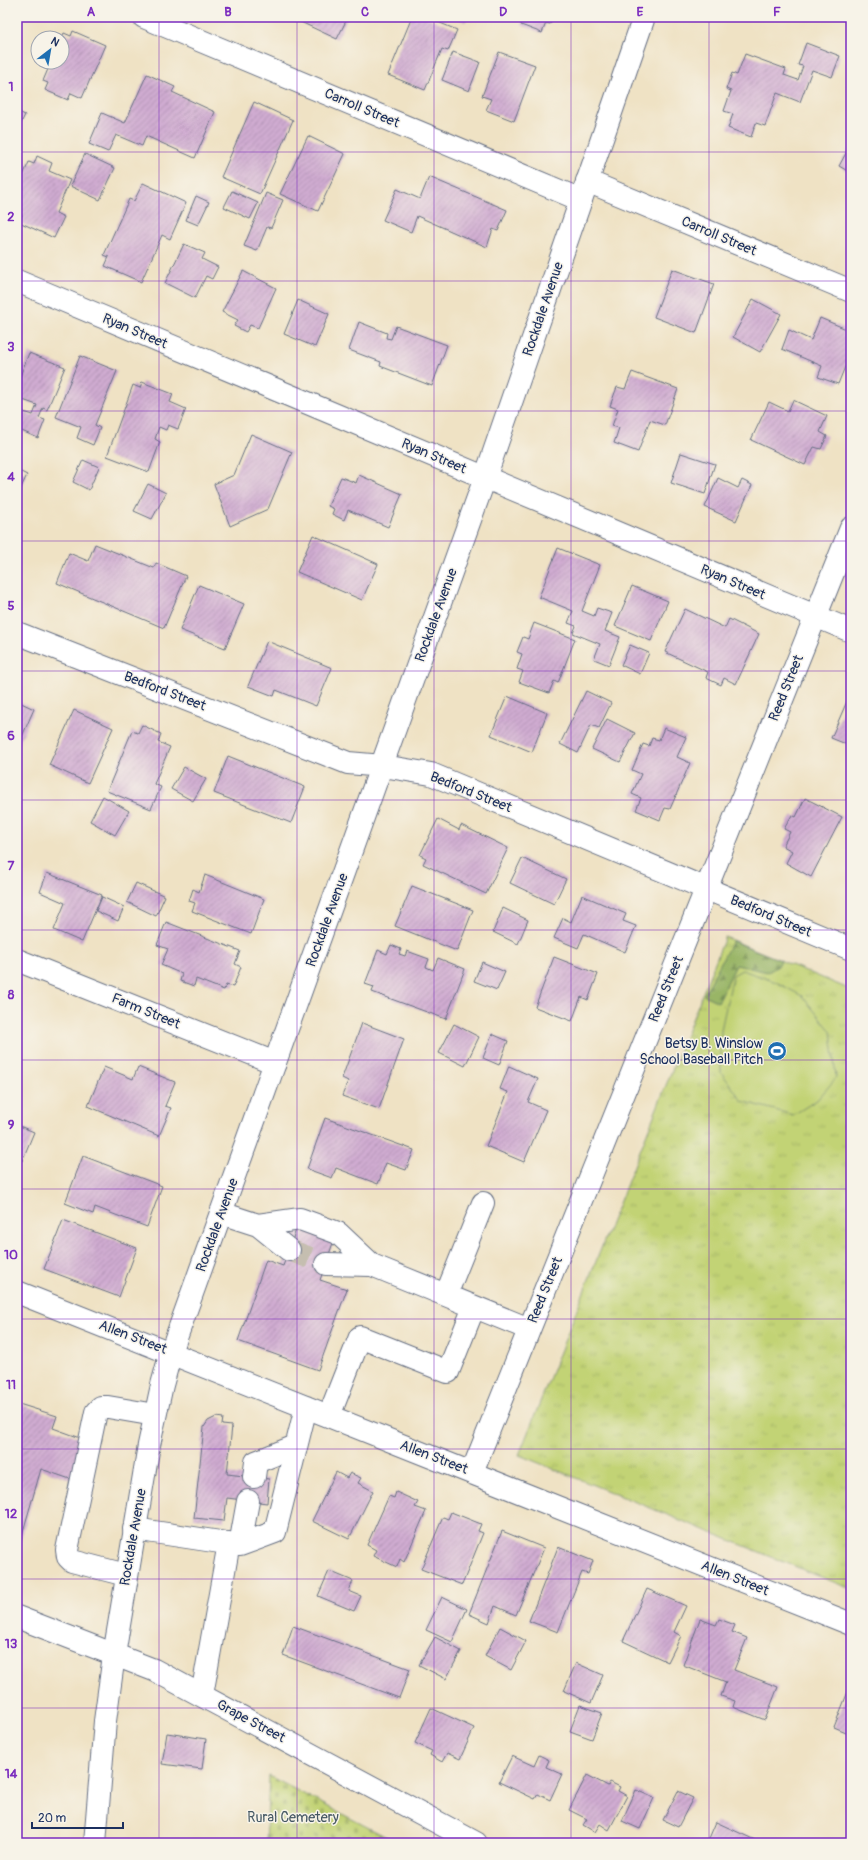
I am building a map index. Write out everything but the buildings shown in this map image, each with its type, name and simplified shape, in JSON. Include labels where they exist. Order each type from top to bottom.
[{"type":"street","name":"Carroll Street","points":[[144,17],[584,191],[851,291]]},
{"type":"street","name":"Rockdale Avenue","points":[[95,1843],[105,1721],[126,1575],[155,1415],[171,1352],[485,478],[644,17]]},
{"type":"street","name":"Ryan Street","points":[[17,282],[851,631]]},
{"type":"street","name":"Reed Street","points":[[472,1472],[851,528]]},
{"type":"street","name":"Bedford Street","points":[[17,633],[348,763],[382,766],[431,774],[851,949]]},
{"type":"street","name":"Farm Street","points":[[17,960],[274,1062]]},
{"type":"street","points":[[446,1295],[483,1203]]},
{"type":"street","points":[[221,1213],[258,1225],[289,1250]]},
{"type":"street","points":[[258,1225],[300,1219],[338,1232],[372,1265]]},
{"type":"street","points":[[326,1264],[372,1265],[529,1328]]},
{"type":"street","name":"Allen Street","points":[[17,1292],[171,1352],[851,1624]]},
{"type":"street","points":[[329,1416],[360,1337],[448,1372],[474,1307]]},
{"type":"street","points":[[126,1575],[72,1561],[68,1557],[67,1550],[96,1412],[101,1408],[108,1407],[155,1415]]},
{"type":"street","points":[[134,1529],[234,1544],[275,1532],[306,1407]]},
{"type":"street","points":[[254,1477],[256,1462],[296,1446]]},
{"type":"street","points":[[202,1695],[234,1544],[248,1501]]},
{"type":"street","name":"Grape Street","points":[[17,1617],[154,1670],[476,1843]]},
{"type":"green space","points":[[725,937],[851,990],[851,1589],[519,1455]]},
{"type":"green space","points":[[732,941],[781,960],[778,966],[768,972],[736,965],[718,1002],[704,995]]},
{"type":"green space","name":"Betsy B. Winslow School Baseball Pitch","points":[[742,970],[776,982],[802,996],[831,1031],[836,1078],[817,1100],[793,1115],[742,1101],[721,1072],[721,1030],[733,975]]},
{"type":"green space","name":"Rural Cemetery","points":[[269,1776],[398,1843],[266,1843]]},
{"type":"tunnel","points":[[289,1250],[326,1264]]},
{"type":"place","name":"Betsy B. Winslow School Baseball Pitch","points":[[777,1051]]}]
